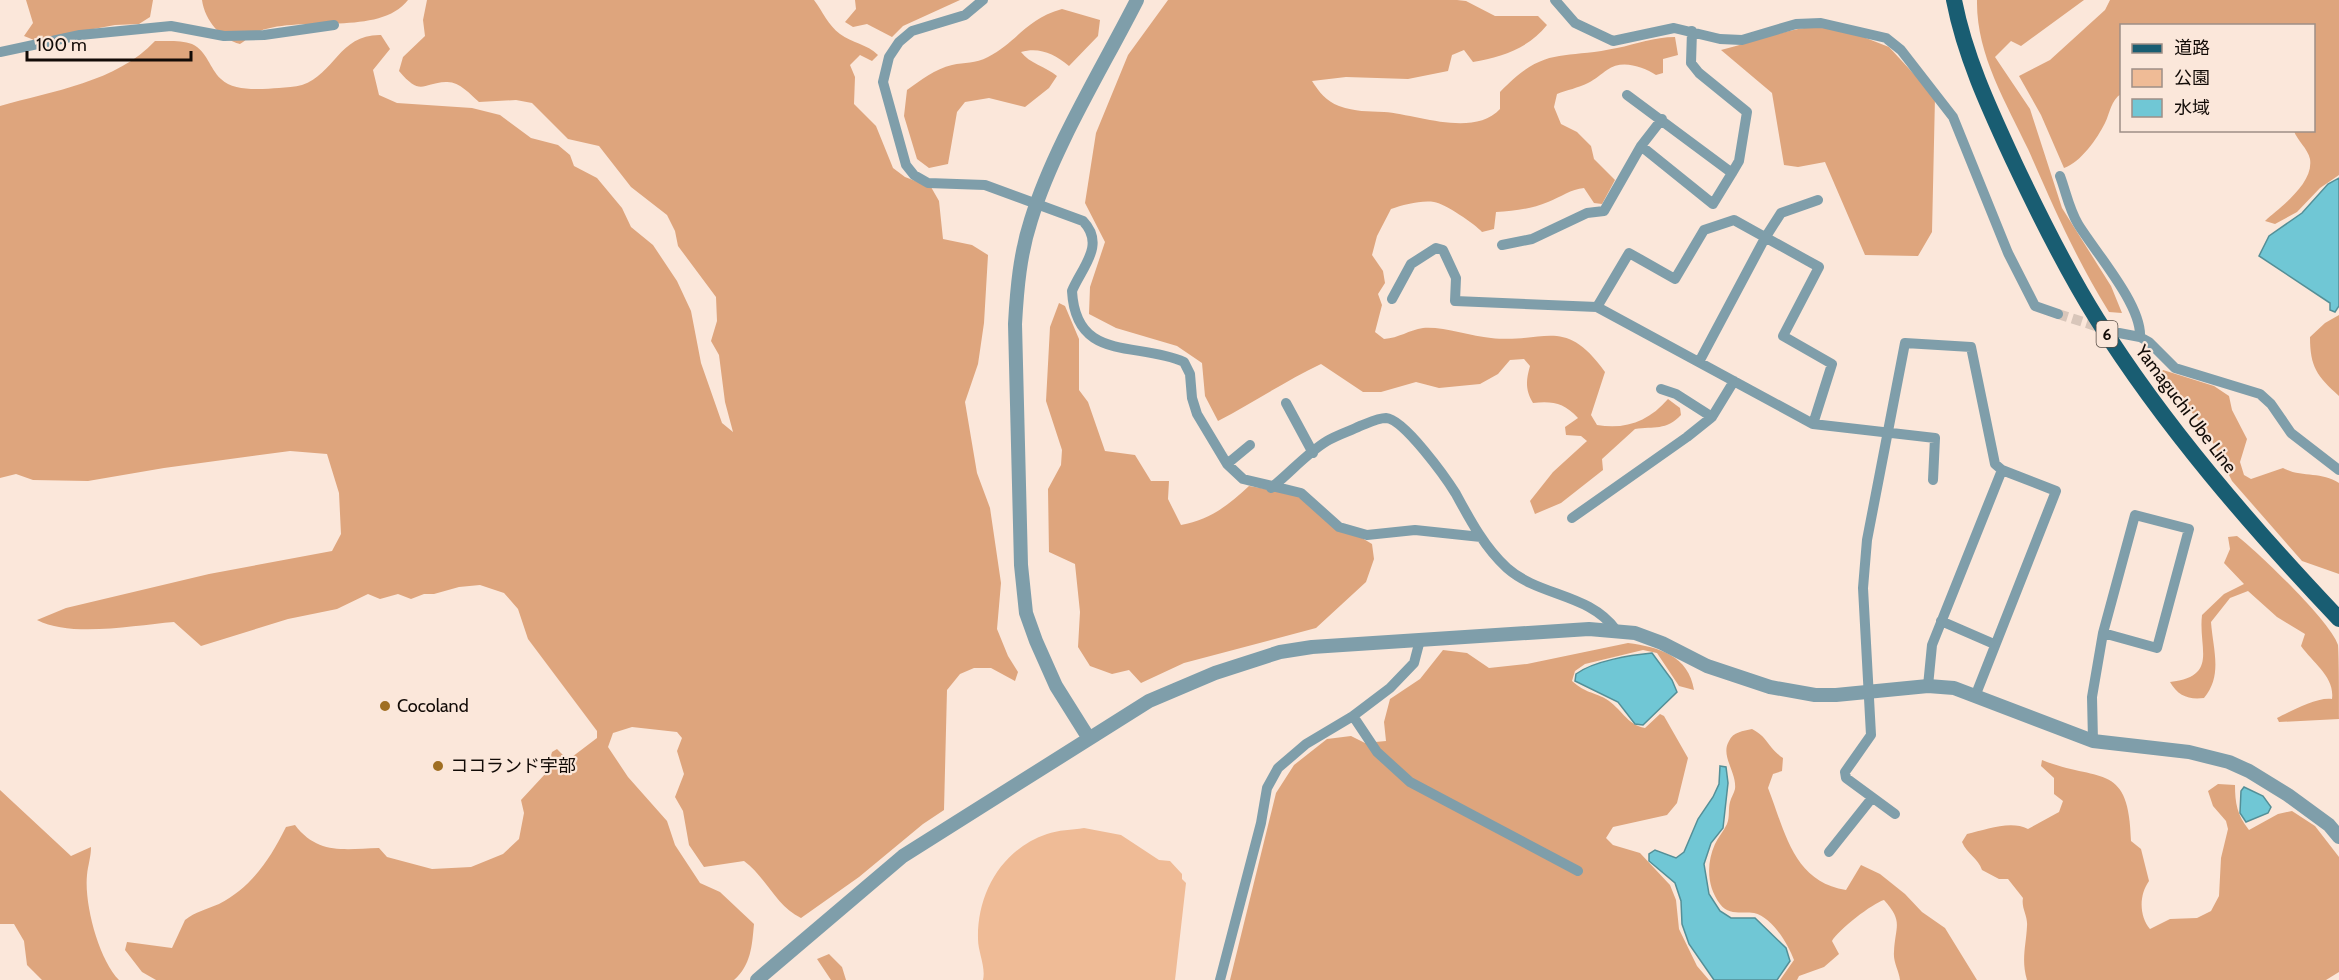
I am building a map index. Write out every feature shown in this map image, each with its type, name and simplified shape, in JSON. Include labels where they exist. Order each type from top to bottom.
[{"type":"main road","name":"Yamaguchi Ube Line","points":[[1954,0],[1968,52],[2001,135],[2043,224],[2097,319],[2181,437],[2262,534],[2339,619]]},
{"type":"street","points":[[983,0],[965,15],[912,31],[899,42],[889,57],[884,82],[906,165],[914,175],[928,183],[985,185],[1083,220],[1090,228],[1094,241],[1089,261],[1072,291],[1078,321],[1086,333],[1099,342],[1184,362],[1190,374],[1192,398],[1197,414],[1227,464],[1243,479],[1271,488],[1301,493],[1339,527],[1367,536],[1414,530],[1480,537]]},
{"type":"street","points":[[1088,737],[1048,670],[1026,613],[1021,565],[1017,301],[1026,238],[1038,201],[1056,159],[1137,0]]},
{"type":"street","points":[[1555,0],[1575,23],[1595,35],[1613,41],[1674,28],[1720,39],[1742,40],[1796,24],[1821,23],[1886,38],[1902,50],[1953,117],[2008,253],[2035,306],[2058,314]]},
{"type":"street","points":[[0,52],[80,35],[171,26],[224,36],[264,35],[334,25]]},
{"type":"street","points":[[1641,146],[1713,204],[1739,161],[1748,112],[1699,73],[1691,63],[1692,31]]},
{"type":"street","points":[[1627,94],[1732,173]]},
{"type":"street","points":[[1502,245],[1532,240],[1587,213],[1604,211],[1641,146],[1662,119]]},
{"type":"street","points":[[2060,176],[2078,224],[2112,273],[2138,319],[2140,337]]},
{"type":"street","points":[[1699,362],[1765,238],[1781,213],[1818,200]]},
{"type":"street","points":[[1597,307],[1629,253],[1675,279],[1704,230],[1734,220],[1819,267],[1783,336],[1832,364],[1813,424]]},
{"type":"street","points":[[1392,299],[1411,264],[1436,248],[1443,250],[1456,278],[1455,301],[1597,307],[1813,424],[1935,438],[1933,480]]},
{"type":"street","points":[[2119,333],[2140,337],[2175,368],[2260,394],[2271,404],[2291,433],[2339,470]]},
{"type":"street","points":[[1895,814],[1846,778],[1845,772],[1871,735],[1863,588],[1867,540],[1905,343],[1971,347],[1995,464],[2002,470],[2056,491],[1976,694]]},
{"type":"street","points":[[1572,518],[1688,437],[1712,417],[1734,381]]},
{"type":"street","points":[[1661,389],[1676,394],[1712,417]]},
{"type":"street","points":[[1286,403],[1313,453]]},
{"type":"street","points":[[1271,488],[1327,441],[1373,421],[1387,418],[1397,422],[1407,431],[1454,491],[1480,537],[1506,568],[1525,582],[1590,607],[1609,621],[1616,630]]},
{"type":"street","points":[[1227,464],[1250,445]]},
{"type":"street","points":[[1928,686],[1932,645],[2002,470]]},
{"type":"street","points":[[2093,741],[2092,697],[2103,633],[2135,515],[2189,529],[2157,648],[2103,633]]},
{"type":"street","points":[[1941,621],[1994,644]]},
{"type":"street","points":[[757,980],[903,856],[1088,737],[1182,685],[1280,652],[1312,647],[1589,629],[1616,630],[1644,636],[1729,675],[1770,687],[1815,695],[1868,694],[1928,686],[1954,688],[1976,694],[2047,725],[2093,741],[2189,752],[2229,762],[2249,771],[2288,795],[2329,825],[2339,837]]},
{"type":"street","points":[[1220,980],[1261,824],[1267,788],[1278,768],[1289,756],[1353,716],[1390,688],[1414,663],[1420,640]]},
{"type":"street","points":[[1353,716],[1377,752],[1410,782],[1578,871]]},
{"type":"street","points":[[1829,852],[1872,798]]},
{"type":"green space","points":[[1084,828],[1121,835],[1159,860],[1170,861],[1182,874],[1182,879],[1186,883],[1175,980],[983,980],[978,944],[979,922],[982,905],[995,875],[1017,850],[1031,841],[1051,833]]},
{"type":"shaded area","points":[[26,0],[153,0],[150,17],[139,24],[115,25],[34,40],[24,36],[33,23]]},
{"type":"shaded area","points":[[202,0],[408,0],[395,11],[379,18],[360,22],[277,27],[257,32],[240,44],[226,38],[215,28],[210,22]]},
{"type":"shaded area","points":[[427,0],[814,0],[836,30],[878,55],[872,61],[860,55],[850,65],[855,77],[854,104],[876,126],[893,168],[905,177],[931,187],[939,201],[943,239],[972,245],[988,255],[984,323],[978,364],[965,402],[977,473],[990,508],[1001,583],[997,629],[1008,656],[1018,672],[1015,681],[991,668],[974,668],[960,674],[947,690],[944,810],[923,824],[859,877],[801,918],[792,913],[778,899],[759,875],[744,861],[704,867],[689,845],[683,811],[675,797],[684,774],[677,751],[682,738],[677,732],[632,727],[613,733],[608,747],[628,777],[667,821],[675,845],[700,883],[720,892],[754,924],[747,961],[734,980],[156,980],[142,972],[125,950],[127,942],[172,948],[185,920],[231,897],[250,881],[266,861],[286,827],[295,825],[304,835],[322,846],[343,849],[379,848],[387,857],[432,869],[471,867],[503,854],[519,839],[524,813],[521,800],[546,773],[552,752],[557,749],[568,760],[597,738],[597,731],[528,639],[518,609],[504,593],[480,585],[424,594],[411,599],[398,594],[380,599],[368,594],[337,609],[288,619],[201,646],[174,622],[85,629],[51,625],[37,620],[66,608],[209,574],[332,551],[341,534],[339,493],[327,454],[290,451],[88,481],[33,480],[16,474],[0,478],[0,106],[62,90],[103,76],[140,55],[155,41],[179,41],[192,44],[202,51],[217,75],[227,83],[241,88],[265,89],[302,85],[313,80],[346,47],[367,36],[381,35],[390,49],[373,70],[379,95],[397,103],[472,108],[500,115],[531,138],[558,145],[570,155],[574,166],[597,178],[622,208],[631,227],[653,245],[677,281],[691,311],[701,363],[722,423],[733,432],[725,402],[719,355],[711,341],[717,321],[716,297],[678,246],[675,231],[667,215],[631,187],[599,146],[568,139],[532,103],[516,100],[479,102],[464,89],[451,82],[422,87],[406,79],[399,71],[403,57],[425,36],[423,20]]},
{"type":"shaded area","points":[[855,0],[960,0],[903,26],[892,37],[867,24],[853,27],[845,22],[856,9]]},
{"type":"shaded area","points":[[1168,0],[1457,0],[1466,1],[1495,16],[1538,16],[1547,25],[1523,46],[1504,54],[1473,62],[1464,50],[1452,55],[1448,71],[1408,79],[1346,77],[1312,81],[1327,99],[1345,108],[1444,122],[1475,122],[1489,118],[1500,109],[1500,92],[1529,67],[1542,61],[1554,57],[1617,48],[1653,39],[1675,37],[1678,55],[1663,59],[1663,73],[1656,75],[1639,67],[1619,65],[1588,83],[1557,94],[1554,107],[1561,124],[1577,132],[1591,146],[1594,159],[1615,180],[1602,204],[1594,203],[1584,188],[1579,189],[1535,206],[1496,212],[1494,229],[1482,232],[1459,214],[1439,203],[1406,204],[1391,209],[1377,236],[1372,255],[1383,271],[1385,283],[1378,294],[1382,305],[1375,332],[1384,339],[1423,328],[1491,338],[1553,336],[1565,338],[1577,343],[1591,354],[1605,372],[1591,415],[1597,425],[1618,426],[1636,422],[1653,413],[1668,399],[1680,408],[1681,415],[1665,426],[1635,429],[1602,459],[1603,470],[1561,503],[1535,514],[1530,501],[1553,472],[1587,441],[1581,436],[1566,435],[1565,427],[1578,418],[1568,409],[1552,403],[1533,403],[1527,385],[1530,366],[1524,359],[1510,360],[1498,374],[1480,384],[1439,388],[1416,382],[1381,392],[1363,392],[1321,364],[1218,421],[1205,396],[1202,363],[1177,346],[1116,328],[1089,314],[1090,287],[1105,242],[1085,203],[1096,133],[1128,55]]},
{"type":"shaded area","points":[[1977,0],[2084,0],[2021,46],[2011,41],[1995,57],[2030,109],[2062,208],[2111,286],[2122,313],[2109,312],[2086,272],[2002,95],[1981,39]]},
{"type":"shaded area","points":[[2110,0],[2339,0],[2339,175],[2320,188],[2297,212],[2275,224],[2265,221],[2295,194],[2307,177],[2310,168],[2309,155],[2294,132],[2315,132],[2315,24],[2120,24],[2120,95],[2113,103],[2093,143],[2076,161],[2064,168],[2041,115],[2019,76],[2050,60],[2105,10]]},
{"type":"shaded area","points":[[1062,9],[1100,20],[1098,36],[1069,66],[1058,58],[1041,51],[1021,52],[1028,59],[1057,76],[1049,88],[1025,107],[989,98],[965,102],[957,112],[948,164],[929,168],[917,159],[904,116],[907,90],[940,69],[988,57],[1039,19]]},
{"type":"shaded area","points":[[1819,26],[1853,33],[1889,47],[1935,97],[1932,232],[1918,256],[1865,255],[1825,162],[1798,167],[1784,165],[1772,93],[1721,50],[1782,33]]},
{"type":"shaded area","points":[[1059,303],[1065,306],[1079,339],[1079,390],[1088,402],[1105,451],[1135,455],[1151,481],[1169,481],[1168,499],[1181,525],[1200,520],[1218,511],[1249,486],[1296,494],[1312,508],[1372,544],[1374,559],[1366,582],[1316,628],[1184,663],[1141,683],[1129,670],[1112,674],[1090,666],[1078,647],[1080,612],[1075,564],[1049,552],[1048,489],[1061,465],[1062,450],[1046,401],[1050,327]]},
{"type":"shaded area","points":[[2339,315],[2339,396],[2325,383],[2313,364],[2310,337],[2325,323]]},
{"type":"shaded area","points":[[2163,370],[2214,386],[2229,396],[2232,410],[2247,439],[2240,462],[2244,475],[2251,479],[2283,468],[2297,473],[2325,477],[2339,483],[2339,574],[2302,561],[2232,481],[2208,433],[2187,406],[2155,379]]},
{"type":"shaded area","points":[[2237,536],[2293,588],[2333,634],[2338,645],[2339,719],[2279,722],[2277,718],[2304,705],[2332,699],[2332,691],[2327,677],[2301,646],[2305,634],[2277,617],[2248,591],[2230,598],[2211,622],[2215,671],[2210,689],[2204,698],[2184,696],[2170,682],[2185,679],[2195,674],[2201,667],[2203,659],[2202,615],[2224,594],[2244,584],[2224,563],[2230,549],[2228,537]]},
{"type":"shaded area","points":[[1628,643],[1651,647],[1671,655],[1686,669],[1694,690],[1679,686],[1657,653],[1643,650],[1585,664],[1575,671],[1572,681],[1606,699],[1639,726],[1645,728],[1660,714],[1664,716],[1688,758],[1677,803],[1667,815],[1613,827],[1606,838],[1613,845],[1640,853],[1670,885],[1676,900],[1679,929],[1697,966],[1709,980],[1230,980],[1276,793],[1294,765],[1327,739],[1351,736],[1365,743],[1386,741],[1384,722],[1390,699],[1420,679],[1443,650],[1467,653],[1489,668],[1527,664]]},
{"type":"shaded area","points":[[1752,729],[1783,758],[1782,771],[1773,774],[1768,788],[1786,837],[1803,866],[1814,877],[1828,885],[1846,890],[1861,865],[1880,874],[1905,894],[1922,912],[1945,928],[1977,980],[1900,980],[1894,956],[1896,919],[1884,900],[1864,911],[1836,936],[1832,941],[1839,954],[1824,967],[1799,976],[1797,980],[1780,980],[1794,960],[1788,946],[1773,925],[1761,916],[1754,913],[1732,912],[1724,908],[1712,890],[1709,875],[1712,852],[1727,824],[1730,802],[1735,789],[1734,776],[1727,758],[1727,747],[1733,736]]},
{"type":"shaded area","points":[[2042,760],[2107,779],[2117,786],[2124,798],[2129,815],[2131,841],[2141,849],[2149,881],[2143,893],[2142,912],[2150,929],[2170,919],[2197,918],[2211,911],[2219,896],[2221,858],[2228,829],[2226,821],[2213,806],[2208,791],[2218,784],[2235,785],[2238,809],[2249,830],[2278,814],[2292,811],[2315,826],[2339,857],[2339,972],[2326,980],[2027,980],[2024,959],[2027,922],[2023,898],[2008,879],[1999,879],[1982,870],[1962,842],[1967,834],[1998,827],[2014,825],[2028,829],[2059,812],[2063,801],[2054,794],[2054,778],[2041,766]]},
{"type":"shaded area","points":[[0,790],[71,856],[91,847],[87,887],[94,931],[105,959],[119,980],[42,980],[27,965],[24,941],[14,924],[0,924]]},
{"type":"shaded area","points":[[829,954],[842,967],[846,980],[831,980],[817,959]]},
{"type":"water","points":[[2339,178],[2339,306],[2335,312],[2330,310],[2330,303],[2259,256],[2269,236],[2302,213],[2328,184]]},
{"type":"water","points":[[1652,653],[1672,680],[1677,692],[1643,725],[1635,724],[1618,702],[1575,681],[1576,674],[1583,669],[1602,662]]},
{"type":"water","points":[[1720,766],[1726,767],[1728,783],[1723,828],[1711,843],[1704,864],[1709,894],[1720,911],[1731,918],[1755,918],[1786,948],[1790,961],[1777,980],[1714,980],[1689,944],[1682,924],[1681,901],[1675,883],[1649,861],[1649,854],[1655,850],[1676,858],[1684,852],[1698,819],[1719,784]]},
{"type":"water","points":[[2244,787],[2263,796],[2271,807],[2268,813],[2246,822],[2240,813],[2241,791]]},
{"type":"tunnel","points":[[2058,314],[2102,328]]},
{"type":"place","name":"Cocoland","points":[[385,706]]},
{"type":"place","name":"ココランド宇部","points":[[438,766]]}]
